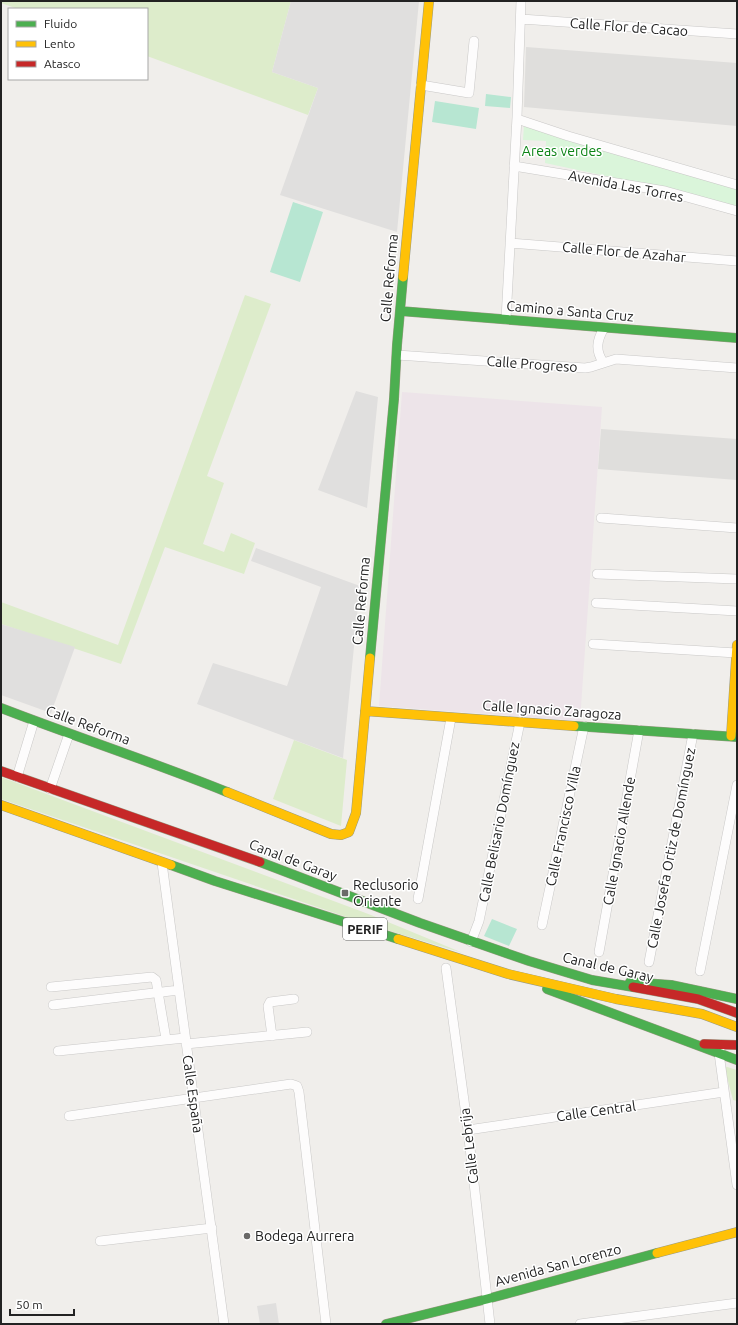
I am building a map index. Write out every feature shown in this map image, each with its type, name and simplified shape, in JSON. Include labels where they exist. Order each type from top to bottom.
[{"type":"main road","name":"Calle Reforma","points":[[1,710],[164,767],[331,834],[341,835],[350,832],[356,813],[429,1]]},
{"type":"main road","name":"Camino a Santa Cruz","points":[[400,311],[737,338]]},
{"type":"main road","points":[[734,737],[737,645]]},
{"type":"main road","name":"Calle Ignacio Zaragoza","points":[[364,711],[734,737]]},
{"type":"main road","name":"Canal de Garay","points":[[1,771],[255,860],[471,942],[604,983],[698,999],[737,1013]]},
{"type":"main road","name":"Canal de Garay","points":[[1,805],[162,863],[508,974],[695,1044],[721,1049],[737,1060]]},
{"type":"main road","name":"Canal de Garay","points":[[508,974],[616,999],[702,1014],[737,1027]]},
{"type":"main road","points":[[604,983],[646,982],[696,988],[737,999]]},
{"type":"main road","points":[[721,1049],[737,1045]]},
{"type":"main road","name":"Avenida San Lorenzo","points":[[386,1324],[487,1299],[737,1232]]},
{"type":"street","points":[[506,319],[517,119],[521,1]]},
{"type":"street","name":"Calle Flor de Cacao","points":[[521,19],[737,34]]},
{"type":"street","points":[[421,85],[469,93],[474,41]]},
{"type":"street","name":"Avenida Las Torres","points":[[517,119],[575,138],[737,185]]},
{"type":"street","name":"Avenida Las Torres","points":[[514,166],[665,191],[737,211]]},
{"type":"street","name":"Calle Flor de Azahar","points":[[510,243],[737,261]]},
{"type":"street","points":[[603,362],[599,357],[597,346],[604,328]]},
{"type":"street","name":"Calle Progreso","points":[[397,356],[584,368],[616,359],[737,368]]},
{"type":"street","points":[[601,518],[737,528]]},
{"type":"street","points":[[598,574],[737,579]]},
{"type":"street","points":[[596,603],[737,611]]},
{"type":"street","points":[[593,644],[736,652]]},
{"type":"street","points":[[418,899],[451,718]]},
{"type":"street","points":[[17,777],[34,721]]},
{"type":"street","name":"Calle Belisario Domínguez","points":[[471,942],[479,921],[520,722]]},
{"type":"street","name":"Calle Francisco Villa","points":[[542,925],[584,726]]},
{"type":"street","name":"Calle Ignacio Allende","points":[[599,952],[639,730]]},
{"type":"street","points":[[50,789],[69,734]]},
{"type":"street","name":"Calle Josefa Ortiz de Domínguez","points":[[649,962],[693,734]]},
{"type":"street","points":[[700,971],[737,785]]},
{"type":"street","name":"Calle España","points":[[162,863],[224,1324]]},
{"type":"street","name":"Calle Lebrija","points":[[446,968],[468,1130],[490,1324]]},
{"type":"street","points":[[51,987],[152,977],[156,980],[166,1039]]},
{"type":"street","points":[[53,1005],[159,994],[179,990]]},
{"type":"street","points":[[272,1036],[268,1006],[270,1002],[294,999]]},
{"type":"street","points":[[58,1051],[166,1039],[185,1041],[272,1036],[307,1032]]},
{"type":"street","points":[[721,1049],[724,1092],[737,1185]]},
{"type":"street","points":[[69,1116],[291,1084],[297,1086],[300,1092],[326,1324]]},
{"type":"street","name":"Calle Central","points":[[468,1130],[724,1092]]},
{"type":"street","points":[[100,1241],[212,1228]]},
{"type":"street","points":[[580,1324],[737,1303]]},
{"type":"shaded area","points":[[291,1],[419,1],[397,232],[280,195],[318,88],[272,72]]},
{"type":"shaded area","points":[[526,47],[737,63],[737,126],[524,107]]},
{"type":"shaded area","points":[[356,391],[378,397],[367,508],[318,490]]},
{"type":"shaded area","points":[[402,392],[602,407],[580,721],[379,706]]},
{"type":"shaded area","points":[[601,429],[737,439],[737,480],[598,469]]},
{"type":"shaded area","points":[[256,548],[360,586],[343,758],[197,704],[213,663],[287,686],[321,587],[251,561]]},
{"type":"shaded area","points":[[1,624],[75,647],[51,713],[1,695]]},
{"type":"shaded area","points":[[276,1303],[279,1324],[260,1324],[257,1306]]},
{"type":"green space","points":[[1,1],[291,1],[272,72],[318,88],[308,115],[148,56],[148,8],[15,8],[1,3]]},
{"type":"green space","points":[[486,94],[511,97],[510,108],[485,106]]},
{"type":"green space","points":[[435,101],[479,108],[476,129],[432,122]]},
{"type":"green space","name":"Areas verdes","points":[[524,124],[737,189],[737,207],[653,186],[545,163],[546,141],[523,140]]},
{"type":"green space","points":[[293,202],[323,212],[300,282],[270,272]]},
{"type":"green space","points":[[245,295],[271,304],[207,476],[224,483],[203,544],[224,552],[231,533],[255,543],[244,574],[165,547],[121,664],[1,624],[1,602],[118,645]]},
{"type":"green space","points":[[294,740],[347,760],[341,826],[273,799]]},
{"type":"green space","points":[[1,777],[371,915],[463,953],[367,924],[1,799]]},
{"type":"green space","points":[[492,919],[517,929],[509,946],[484,936]]},
{"type":"green space","points":[[724,1066],[737,1070],[737,1101],[733,1100]]},
{"type":"traffic: fast","points":[[370,658],[394,399],[403,277]]},
{"type":"traffic: fast","points":[[400,311],[737,338]]},
{"type":"traffic: fast","points":[[1,708],[227,792]]},
{"type":"traffic: fast","points":[[574,726],[737,737]]},
{"type":"traffic: fast","points":[[260,862],[420,923],[529,961],[592,980],[633,987]]},
{"type":"traffic: fast","points":[[171,865],[215,881],[398,939]]},
{"type":"traffic: fast","points":[[630,982],[671,985],[737,999]]},
{"type":"traffic: fast","points":[[547,989],[737,1060]]},
{"type":"traffic: fast","points":[[386,1324],[487,1299],[657,1253]]},
{"type":"traffic: slow","points":[[403,277],[429,1]]},
{"type":"traffic: slow","points":[[731,736],[737,645]]},
{"type":"traffic: slow","points":[[227,792],[331,834],[341,835],[349,832],[356,813],[370,658]]},
{"type":"traffic: slow","points":[[365,711],[574,726]]},
{"type":"traffic: slow","points":[[1,805],[171,865]]},
{"type":"traffic: slow","points":[[398,939],[508,974],[616,999],[702,1014],[737,1027]]},
{"type":"traffic: slow","points":[[657,1253],[737,1232]]},
{"type":"traffic: jam","points":[[1,771],[260,862]]},
{"type":"traffic: jam","points":[[633,987],[698,999],[737,1013]]},
{"type":"traffic: jam","points":[[704,1044],[737,1045]]},
{"type":"place","name":"Reclusorio Oriente","points":[[345,893]]},
{"type":"place","name":"Bodega Aurrera","points":[[247,1236]]}]
